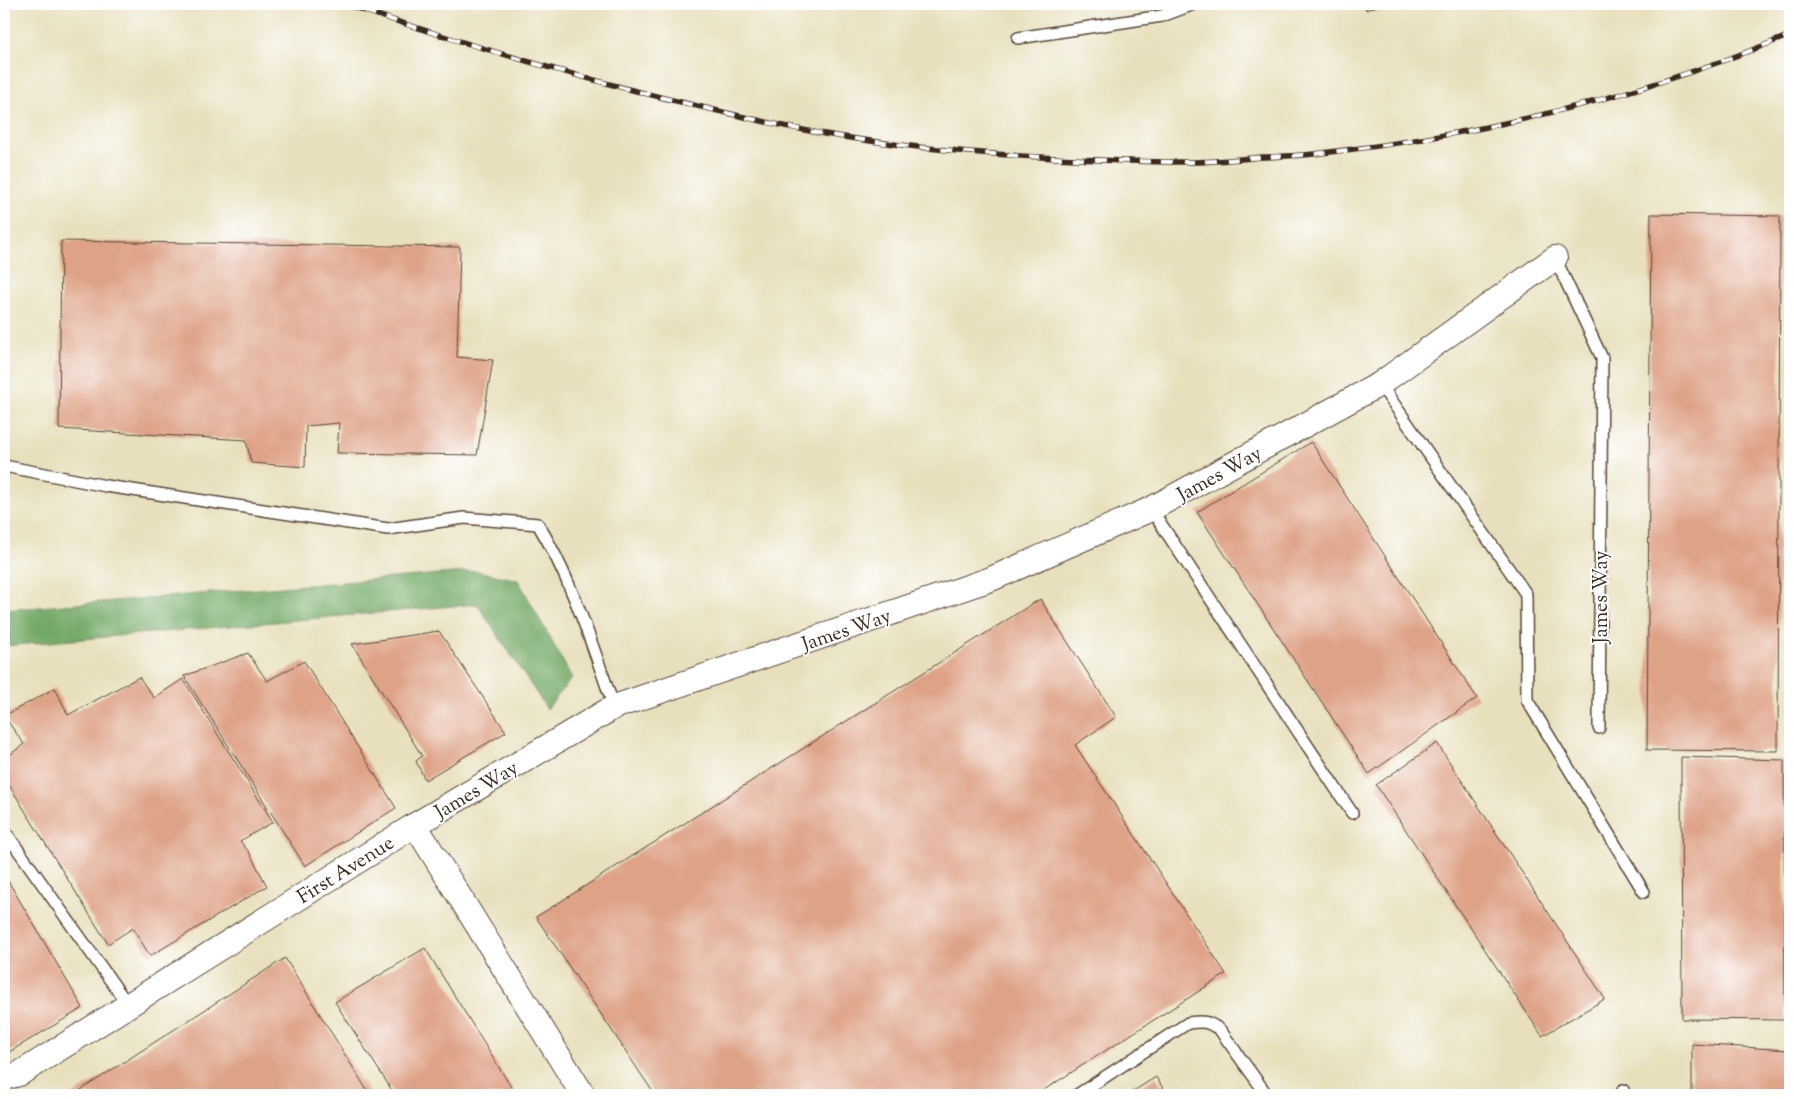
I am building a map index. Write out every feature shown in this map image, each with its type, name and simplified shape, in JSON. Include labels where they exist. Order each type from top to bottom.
[{"type":"street","name":"James Way","points":[[415,825],[614,707],[991,579],[1151,509],[1380,384],[1554,258]]},
{"type":"street","name":"First Avenue","points":[[4,1078],[19,1074],[415,825],[583,1095]]},
{"type":"lane","points":[[1018,38],[1162,16],[1194,4]]},
{"type":"lane","name":"James Way","points":[[1554,258],[1602,358],[1599,728]]},
{"type":"lane","points":[[1380,384],[1526,594],[1527,700],[1644,892]]},
{"type":"lane","points":[[4,466],[106,486],[388,529],[464,518],[538,524],[552,548],[577,606],[614,707]]},
{"type":"lane","points":[[1151,509],[1352,813]]},
{"type":"lane","points":[[4,830],[128,1005]]},
{"type":"lane","points":[[1077,1095],[1188,1022],[1210,1022],[1220,1030],[1267,1095]]},
{"type":"green space","points":[[477,571],[518,580],[572,678],[547,709],[477,604],[4,646],[4,610]]},
{"type":"building","points":[[1364,4],[1383,4],[1366,10]]},
{"type":"building","points":[[1651,214],[1780,216],[1778,751],[1647,750]]},
{"type":"building","points":[[61,241],[460,247],[457,357],[493,360],[477,455],[337,453],[339,423],[306,426],[305,467],[251,463],[246,440],[59,429]]},
{"type":"building","points":[[1311,442],[1477,698],[1369,774],[1197,512]]},
{"type":"building","points":[[1040,599],[1116,717],[1075,745],[1226,974],[1036,1095],[655,1095],[536,917]]},
{"type":"building","points":[[439,631],[506,732],[425,780],[416,761],[422,756],[352,644]]},
{"type":"building","points":[[248,653],[267,681],[304,661],[396,808],[305,866],[184,676]]},
{"type":"building","points":[[139,677],[154,698],[183,679],[273,822],[240,841],[249,852],[267,886],[150,956],[133,928],[108,944],[4,777],[4,759],[24,744],[4,716],[55,688],[68,715]]},
{"type":"building","points":[[1437,743],[1605,999],[1542,1036],[1376,785]]},
{"type":"building","points":[[1681,757],[1784,760],[1785,1020],[1682,1019]]},
{"type":"building","points":[[4,874],[83,1008],[4,1055]]},
{"type":"building","points":[[425,948],[516,1095],[395,1095],[335,1002]]},
{"type":"building","points":[[285,958],[370,1095],[73,1095]]},
{"type":"building","points":[[1692,1044],[1790,1050],[1790,1095],[1692,1095]]},
{"type":"building","points":[[1156,1077],[1167,1095],[1127,1095]]},
{"type":"railway","points":[[344,4],[466,43],[589,79],[748,118],[825,134],[959,151],[1152,162],[1207,162],[1293,156],[1442,136],[1502,124],[1619,94],[1677,77],[1790,35]]}]
